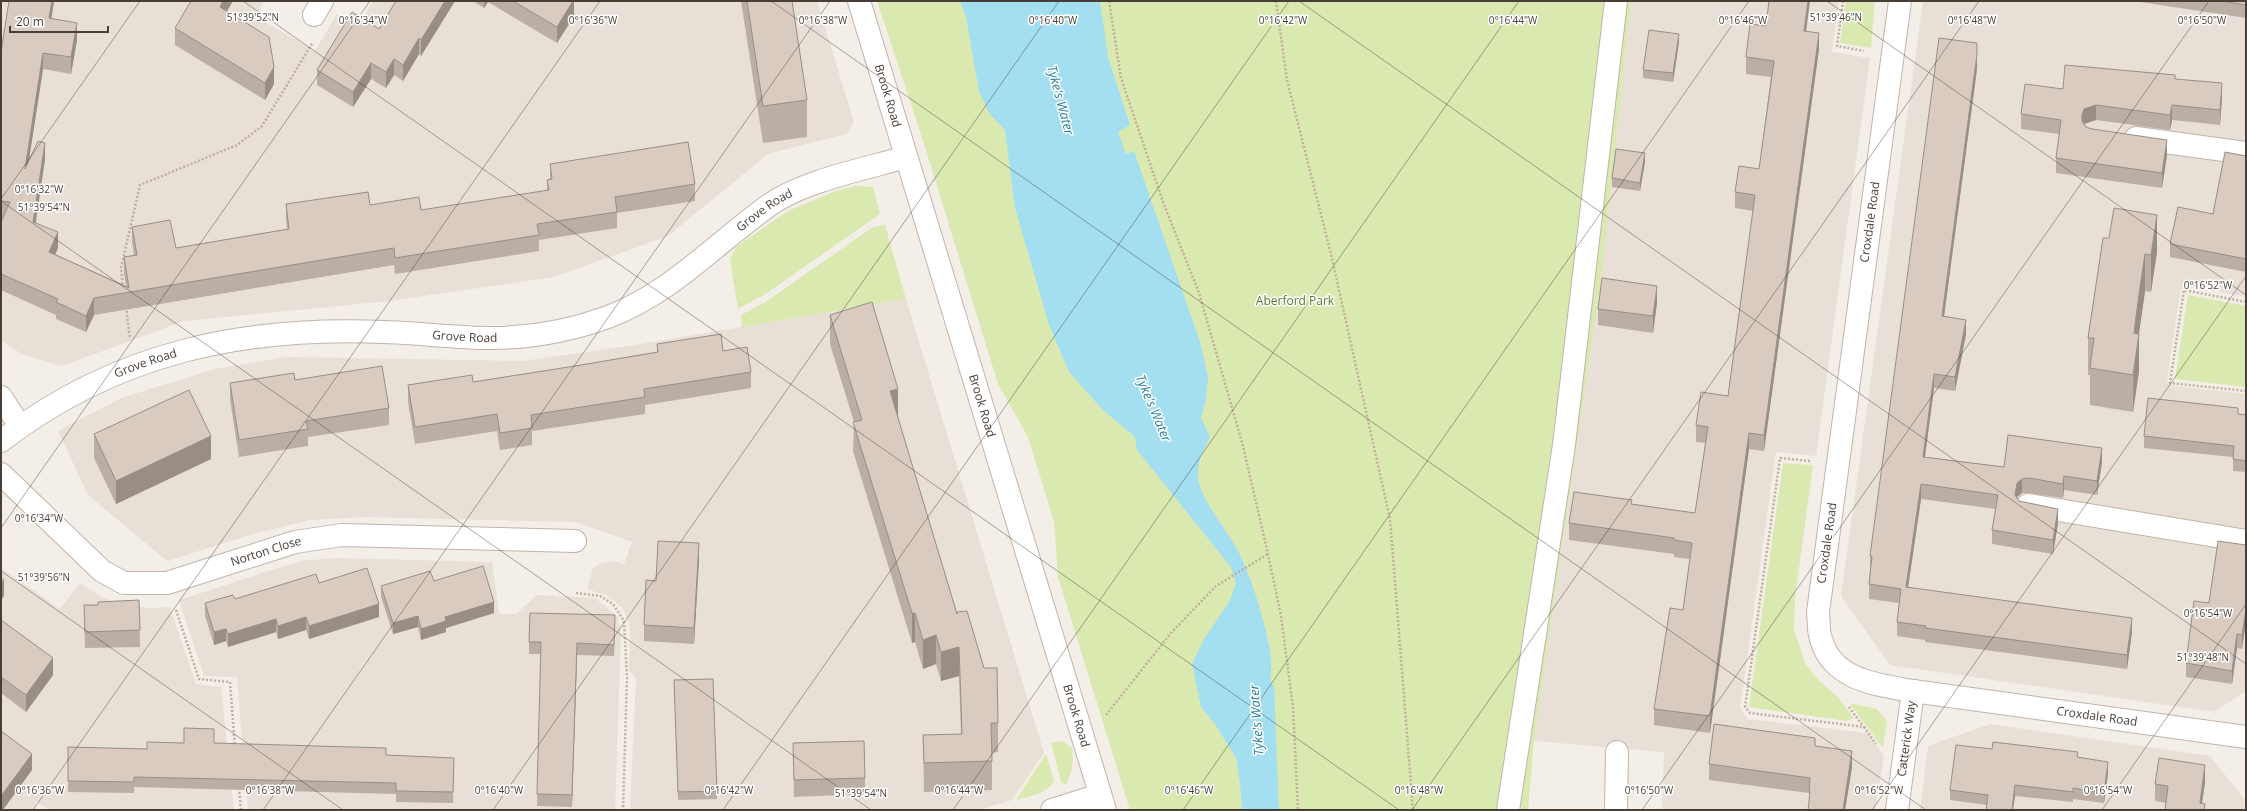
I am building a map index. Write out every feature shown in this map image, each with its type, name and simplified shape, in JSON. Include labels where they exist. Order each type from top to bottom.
[{"type":"street","name":"Brook Road","points":[[859,1],[1102,802]]},
{"type":"street","points":[[1508,810],[1564,445],[1616,1]]},
{"type":"street","name":"Croxdale Road","points":[[1900,1],[1818,612],[1821,640],[1835,665],[1866,683],[1913,692],[2246,737]]},
{"type":"street","points":[[2117,135],[2246,153]]},
{"type":"street","name":"Grove Road","points":[[1,440],[20,426],[81,390],[117,372],[195,346],[254,336],[320,331],[383,332],[493,338],[557,331],[608,317],[657,293],[770,204],[807,186],[906,157]]},
{"type":"street","points":[[1,397],[20,426]]},
{"type":"street","name":"Norton Close","points":[[1,474],[102,571],[124,583],[167,583],[295,542],[342,535],[575,541]]},
{"type":"street","points":[[2027,505],[2246,542]]},
{"type":"street","name":"Catterick Way","points":[[1897,810],[1913,692]]},
{"type":"street","points":[[1616,810],[1617,752]]},
{"type":"street","points":[[1052,810],[1102,802]]},
{"type":"path","points":[[1109,1],[1120,78],[1163,202],[1199,293],[1243,446],[1281,616],[1294,707],[1298,810]]},
{"type":"path","points":[[1276,1],[1287,80],[1331,254],[1390,519],[1413,810]]},
{"type":"path","points":[[1843,1],[1837,46],[1893,55]]},
{"type":"path","points":[[124,292],[121,268],[140,185],[237,145],[262,126],[316,36],[318,8]]},
{"type":"path","points":[[2246,302],[2184,290],[2170,383],[2246,391]]},
{"type":"path","points":[[125,299],[130,346]]},
{"type":"path","points":[[1085,745],[1135,676],[1171,633],[1216,586],[1268,554]]},
{"type":"path","points":[[167,583],[199,679],[230,682],[236,750]]},
{"type":"path","points":[[576,593],[600,596],[613,604],[624,621],[627,678],[623,810]]},
{"type":"path","points":[[238,780],[241,810]]},
{"type":"shaded area","points":[[1,1],[264,1],[255,16],[315,51],[337,14],[357,27],[373,1],[817,1],[854,122],[846,134],[768,154],[668,236],[554,277],[389,301],[184,321],[62,366],[23,355],[1,340]]},
{"type":"shaded area","points":[[1631,1],[1839,1],[1832,52],[1870,58],[1816,456],[1776,452],[1740,708],[1748,719],[1867,733],[1884,756],[1875,810],[1662,810],[1664,752],[1534,741],[1601,281]]},
{"type":"shaded area","points":[[1923,1],[2246,1],[2246,297],[2185,285],[2180,292],[2167,381],[2173,386],[2246,394],[2246,691],[2214,712],[1890,665],[1841,596]]},
{"type":"shaded area","points":[[906,299],[1044,753],[1012,800],[978,810],[630,810],[636,678],[629,670],[630,627],[623,609],[608,596],[587,589],[593,568],[601,563],[613,561],[624,564],[632,542],[576,522],[362,517],[310,520],[253,534],[167,561],[88,495],[58,431],[121,398],[215,369],[287,357],[523,361],[635,345]]},
{"type":"shaded area","points":[[335,558],[492,562],[499,614],[516,614],[537,595],[595,598],[618,617],[621,633],[615,810],[248,810],[237,677],[204,676],[179,600],[300,561]]},
{"type":"shaded area","points":[[1,568],[60,609],[80,583],[102,597],[125,606],[152,608],[170,607],[196,684],[221,687],[234,810],[51,810],[36,802],[34,810],[1,810]]},
{"type":"shaded area","points":[[1990,724],[2210,756],[2245,800],[2244,810],[1920,810],[1928,746]]},
{"type":"green space","name":"Aberford Park","points":[[877,1],[1631,1],[1601,281],[1534,741],[1528,810],[1130,810],[1058,577],[1054,522],[1028,437],[998,384],[920,131]]},
{"type":"green space","points":[[1846,1],[1875,1],[1871,48],[1840,43]]},
{"type":"green space","points":[[856,186],[873,187],[880,214],[764,295],[738,309],[730,260],[736,247],[788,211],[833,192]]},
{"type":"green space","points":[[885,225],[906,299],[742,327],[741,315],[764,303],[873,227]]},
{"type":"green space","points":[[2188,295],[2246,306],[2246,387],[2175,379]]},
{"type":"green space","points":[[1783,463],[1813,465],[1795,598],[1794,629],[1805,663],[1818,680],[1837,696],[1854,718],[1847,721],[1749,707]]},
{"type":"green space","points":[[1849,703],[1877,709],[1887,721],[1883,748]]},
{"type":"green space","points":[[1062,741],[1072,748],[1073,753],[1072,767],[1066,785],[1061,782],[1051,743]]},
{"type":"green space","points":[[1046,754],[1054,781],[1042,792],[1016,800]]},
{"type":"water","name":"Tyke's Water","points":[[960,1],[1100,1],[1108,57],[1130,125],[1118,132],[1126,154],[1134,151],[1200,342],[1208,377],[1206,400],[1201,418],[1210,437],[1201,456],[1198,471],[1200,486],[1210,507],[1236,548],[1246,567],[1267,635],[1271,662],[1271,683],[1274,686],[1279,810],[1242,810],[1236,758],[1215,724],[1201,707],[1192,664],[1204,639],[1229,602],[1236,584],[1231,567],[1137,450],[1135,437],[1102,409],[1069,372],[1049,325],[1015,208],[1005,130],[989,113],[979,91],[966,17]]},
{"type":"building","points":[[9,1],[52,1],[49,18],[77,23],[71,57],[43,53],[25,169],[38,141],[45,143],[33,222],[58,232],[49,252],[129,288],[124,257],[137,255],[132,227],[170,220],[176,248],[289,229],[286,204],[368,192],[370,205],[419,197],[421,210],[549,190],[547,180],[552,179],[550,164],[688,142],[695,184],[615,197],[617,212],[537,224],[539,235],[395,258],[394,248],[94,298],[86,316],[56,302],[58,299],[1,274],[1,222],[10,202],[1,201],[1,52]]},
{"type":"building","points":[[191,1],[223,1],[220,7],[269,37],[274,67],[265,83],[175,28]]},
{"type":"building","points":[[396,1],[445,1],[421,40],[419,38],[403,65],[394,59],[386,72],[371,63],[353,92],[317,70],[352,12],[379,29]]},
{"type":"building","points":[[513,1],[573,1],[557,27]]},
{"type":"building","points":[[747,1],[792,1],[807,100],[763,106]]},
{"type":"building","points":[[1769,1],[1808,1],[1804,31],[1819,33],[1764,435],[1749,433],[1710,716],[1654,709],[1670,608],[1683,610],[1692,543],[1674,540],[1674,538],[1569,523],[1574,492],[1632,500],[1631,504],[1695,513],[1708,427],[1696,425],[1701,392],[1728,396],[1755,195],[1735,192],[1739,166],[1759,169],[1774,61],[1746,57],[1750,24],[1766,26]]},
{"type":"building","points":[[2222,1],[2246,1],[2246,5]]},
{"type":"building","points":[[1649,30],[1679,34],[1673,73],[1643,70]]},
{"type":"building","points":[[1939,38],[1977,43],[1977,54],[1942,316],[1966,320],[1955,377],[1934,374],[1923,457],[2004,467],[2008,435],[2102,448],[2097,481],[2064,476],[2063,484],[2029,478],[2022,479],[2017,483],[2015,495],[2019,501],[2058,509],[2053,540],[1992,530],[1998,495],[1921,484],[1906,587],[2132,618],[2127,655],[1925,628],[1926,626],[1897,622],[1901,589],[1869,584],[1872,556],[1870,556]]},
{"type":"building","points":[[2065,65],[2175,75],[2175,79],[2222,83],[2220,110],[2172,105],[2170,115],[2096,105],[2084,109],[2082,121],[2086,127],[2167,140],[2162,173],[2056,158],[2061,120],[2021,114],[2025,84],[2063,89]]},
{"type":"building","points":[[1616,149],[1645,153],[1640,183],[1612,178]]},
{"type":"building","points":[[2225,152],[2246,156],[2246,259],[2170,244],[2178,207],[2213,214]]},
{"type":"building","points":[[2114,208],[2157,215],[2151,255],[2145,254],[2139,294],[2134,333],[2139,334],[2133,375],[2090,368],[2094,338],[2088,338],[2103,238],[2109,238]]},
{"type":"building","points":[[1602,278],[1657,286],[1653,316],[1598,309]]},
{"type":"building","points":[[872,302],[898,389],[890,391],[957,614],[957,612],[967,611],[984,668],[997,668],[998,723],[991,723],[992,761],[924,763],[923,735],[962,734],[959,647],[941,652],[936,635],[923,640],[915,613],[912,613],[853,422],[862,420],[830,315]]},
{"type":"building","points":[[721,334],[723,351],[747,347],[751,372],[644,389],[645,397],[531,415],[532,428],[500,433],[497,414],[415,427],[408,385],[472,375],[473,382],[575,366],[658,352],[657,344]]},
{"type":"building","points":[[382,366],[389,408],[306,421],[308,429],[239,440],[230,383],[294,373],[295,380]]},
{"type":"building","points":[[189,390],[211,436],[116,481],[94,434]]},
{"type":"building","points":[[2148,398],[2238,408],[2238,414],[2246,415],[2246,461],[2233,459],[2234,446],[2144,436]]},
{"type":"building","points":[[658,541],[699,543],[694,628],[644,625],[646,580],[656,581]]},
{"type":"building","points":[[2218,541],[2246,545],[2246,609],[2242,635],[2237,634],[2232,671],[2186,663],[2194,601],[2209,603]]},
{"type":"building","points":[[483,566],[494,602],[445,617],[446,621],[421,629],[418,616],[393,623],[381,586],[430,571],[434,581]]},
{"type":"building","points":[[367,568],[379,604],[309,626],[306,617],[278,626],[276,619],[228,634],[226,629],[214,632],[205,603],[233,595],[235,599],[316,574],[319,583]]},
{"type":"building","points":[[139,600],[140,630],[85,632],[84,605],[98,605],[98,602]]},
{"type":"building","points":[[530,613],[615,615],[614,645],[577,643],[572,795],[537,794],[541,642],[529,642]]},
{"type":"building","points":[[1,620],[53,658],[26,695],[1,677]]},
{"type":"building","points":[[713,679],[717,791],[678,792],[674,680]]},
{"type":"building","points":[[1714,724],[1815,738],[1815,746],[1852,751],[1843,810],[1808,810],[1810,778],[1709,764]]},
{"type":"building","points":[[184,728],[214,729],[214,743],[386,748],[386,755],[454,758],[453,792],[396,791],[396,783],[134,777],[134,782],[68,781],[68,747],[147,749],[147,742],[184,743]]},
{"type":"building","points":[[1,731],[32,754],[1,796]]},
{"type":"building","points":[[864,741],[865,778],[794,780],[793,743]]},
{"type":"building","points":[[1993,742],[2078,752],[2077,757],[2108,762],[2104,793],[2073,788],[2073,792],[2015,785],[2012,810],[1986,810],[1988,795],[1950,790],[1956,745],[1992,749]]},
{"type":"building","points":[[2159,758],[2205,765],[2200,803],[2205,804],[2204,810],[2165,810],[2168,786],[2155,784]]}]
